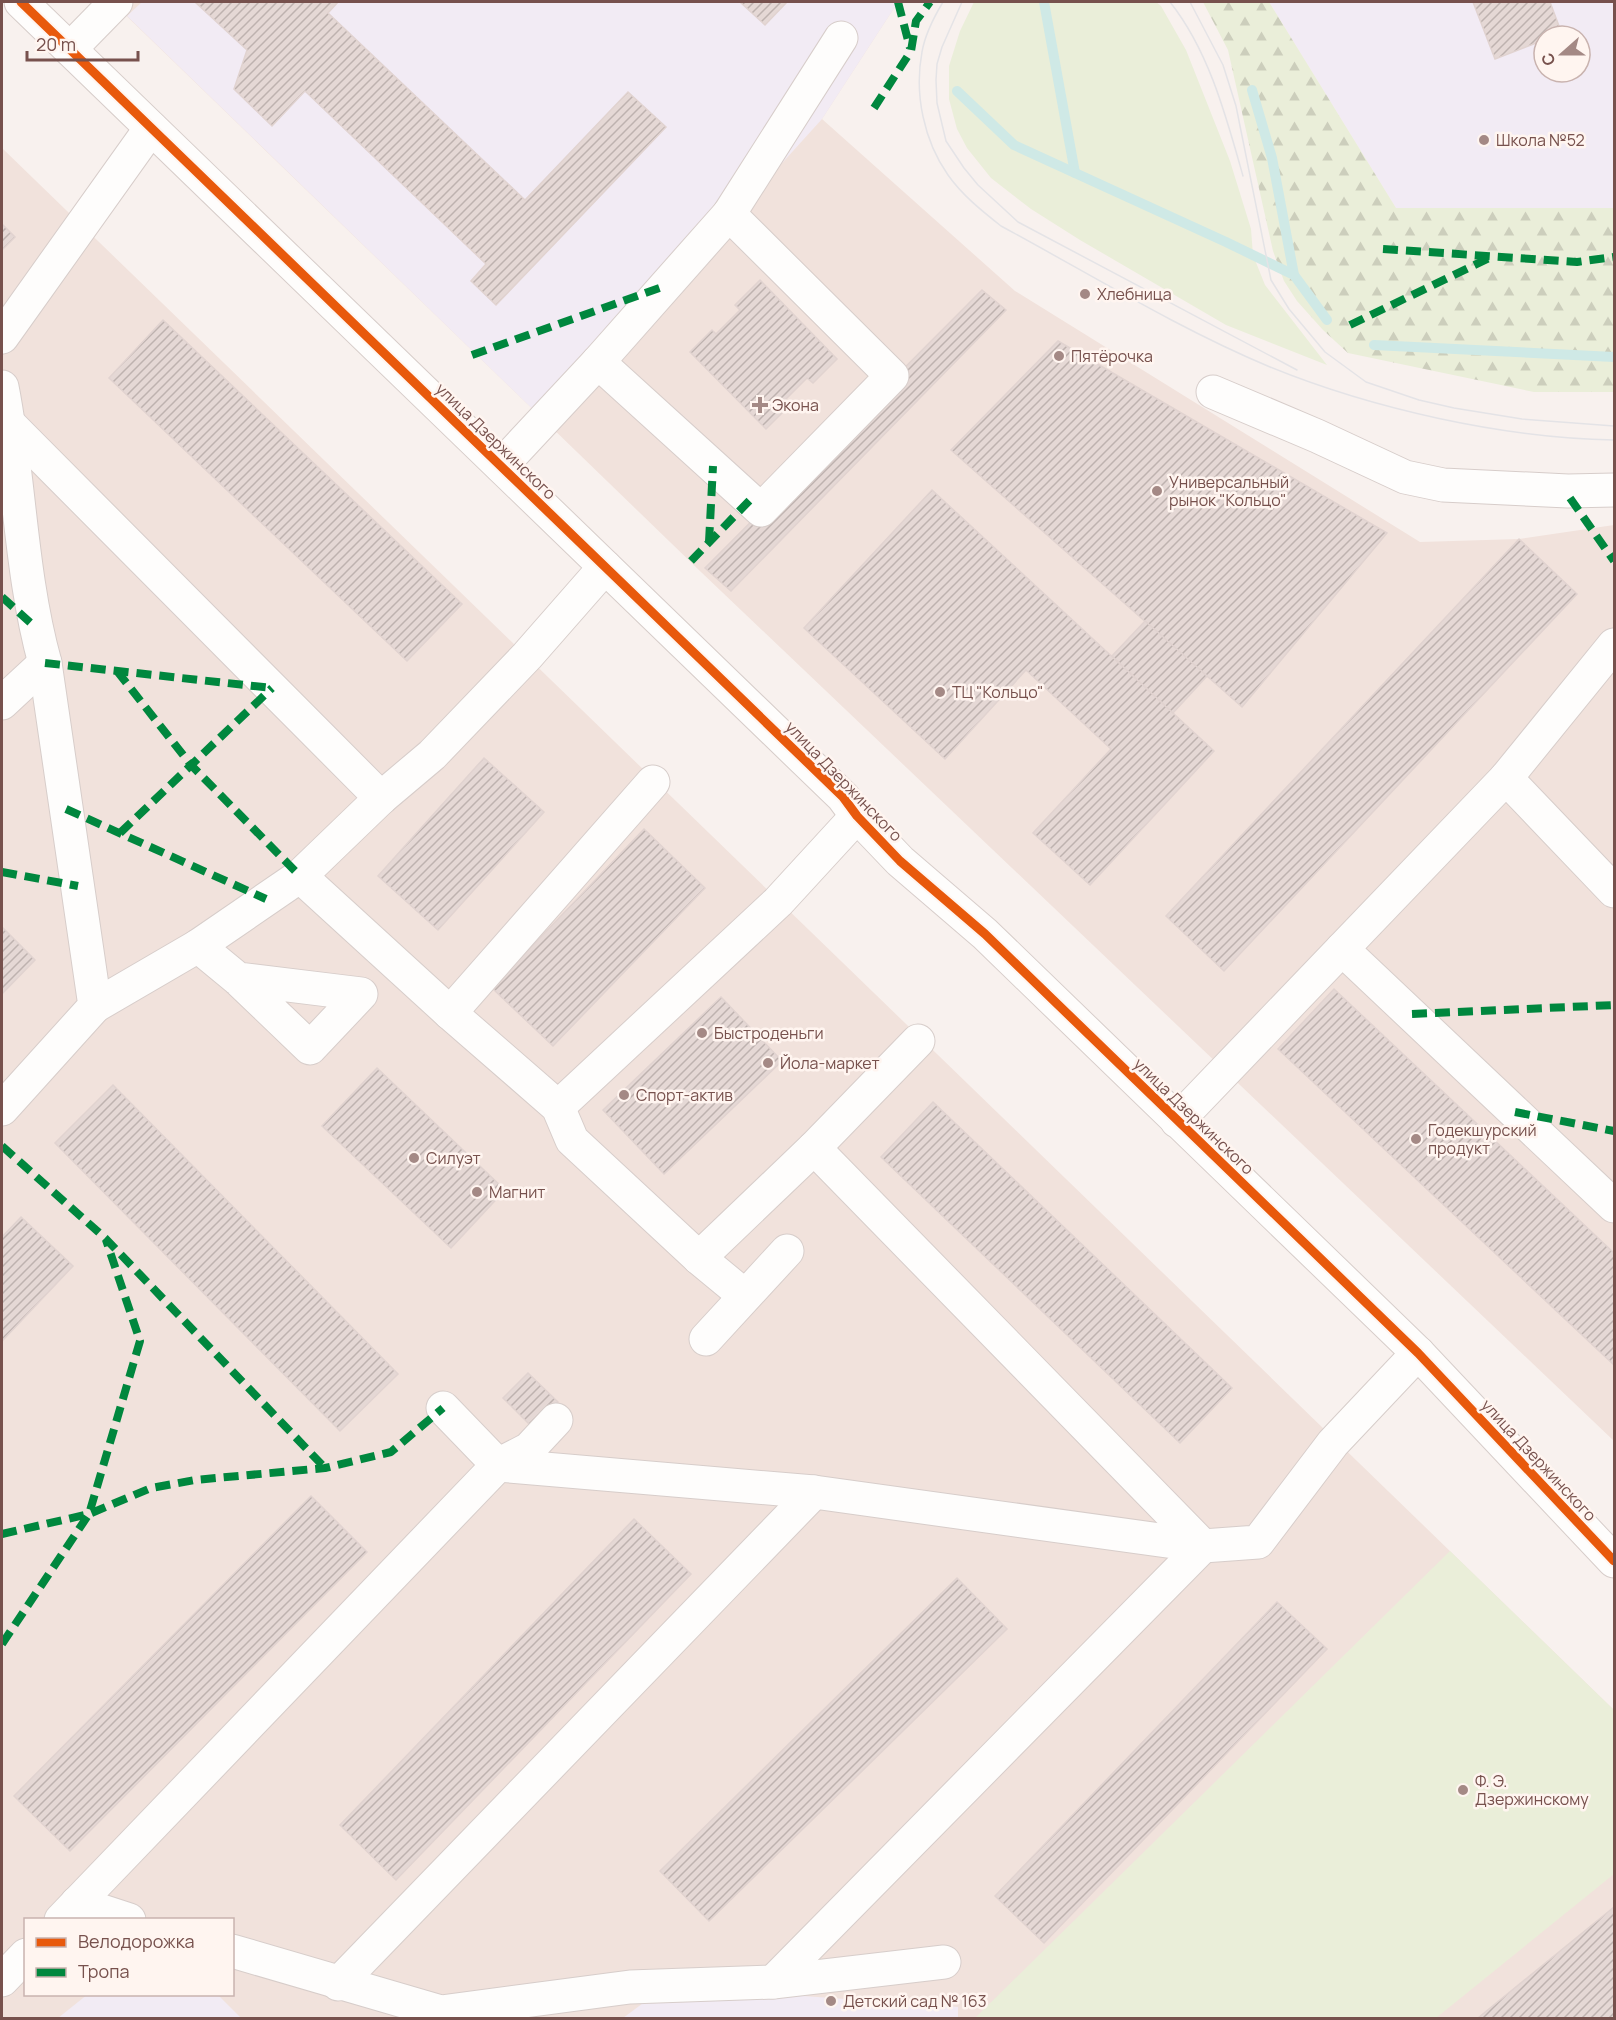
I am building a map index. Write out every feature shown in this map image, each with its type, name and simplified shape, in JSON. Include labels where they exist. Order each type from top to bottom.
[{"type":"street","name":"улица Дзержинского","points":[[21,2],[843,797],[857,816],[900,861],[985,934],[1418,1353],[1614,1561]]},
{"type":"street","points":[[70,49],[116,2]]},
{"type":"street","points":[[501,466],[598,362],[729,214],[841,38]]},
{"type":"street","points":[[2,337],[151,128]]},
{"type":"street","points":[[598,362],[761,510],[892,376],[729,214]]},
{"type":"street","points":[[2,387],[9,424],[34,626],[45,663],[95,1006]]},
{"type":"street","points":[[1213,392],[1317,436],[1405,477],[1443,485],[1568,491],[1614,490]]},
{"type":"street","points":[[9,424],[381,798]]},
{"type":"street","points":[[2,1109],[95,1006],[198,946],[300,876],[381,798],[432,755],[527,656],[605,567]]},
{"type":"street","points":[[1177,1120],[1506,778],[1614,645]]},
{"type":"street","points":[[2,703],[45,663]]},
{"type":"street","points":[[1506,778],[1614,891]]},
{"type":"street","points":[[450,1013],[653,782]]},
{"type":"street","points":[[558,1107],[778,902],[857,816]]},
{"type":"street","points":[[300,876],[450,1013],[558,1107],[572,1140],[699,1258],[745,1296]]},
{"type":"street","points":[[198,946],[238,979]]},
{"type":"street","points":[[1342,950],[1614,1206]]},
{"type":"street","points":[[699,1258],[814,1148],[918,1041]]},
{"type":"street","points":[[814,1148],[1203,1546]]},
{"type":"street","points":[[706,1339],[788,1251]]},
{"type":"street","points":[[443,1408],[498,1465],[814,1492],[1203,1546],[1258,1542],[1334,1443],[1418,1353]]},
{"type":"street","points":[[69,1912],[498,1465],[529,1449],[556,1420]]},
{"type":"street","points":[[338,1984],[814,1492]]},
{"type":"street","points":[[773,1982],[1203,1546]]},
{"type":"street","points":[[69,1912],[114,1918]]},
{"type":"street","points":[[234,1952],[338,1984],[441,2012],[630,1987],[773,1982],[944,1962]]},
{"type":"street","points":[[2,1980],[24,1957]]},
{"type":"shaded area","points":[[112,2],[898,2],[822,119],[1015,291],[1420,542],[1519,539],[1614,525],[1614,1441],[701,572]]},
{"type":"shaded area","points":[[142,2],[898,2],[822,119],[547,423],[127,16]]},
{"type":"shaded area","name":"Школа №52","points":[[1269,2],[1614,2],[1614,208],[1396,208]]},
{"type":"shaded area","points":[[2,148],[1614,1710],[1614,2018],[2,2018]]},
{"type":"shaded area","points":[[789,1995],[958,2007],[958,2018],[623,2018],[650,1998]]},
{"type":"shaded area","points":[[86,1996],[219,1996],[241,2018],[58,2018]]},
{"type":"green space","points":[[974,2],[1156,2],[1161,6],[1186,50],[1230,161],[1251,229],[1253,255],[1265,285],[1327,365],[1226,325],[1080,240],[1031,209],[991,178],[967,148],[957,129],[949,99],[949,66],[960,31]]},
{"type":"green space","points":[[1203,2],[1269,2],[1396,208],[1614,208],[1614,392],[1534,392],[1348,353],[1323,330],[1297,301],[1284,281],[1273,251],[1228,50]]},
{"type":"green space","points":[[1450,1551],[1614,1710],[1614,1874],[1436,2018],[975,2018]]},
{"type":"building","points":[[195,2],[338,2],[328,13],[525,200],[628,92],[666,127],[496,305],[471,281],[486,264],[305,91],[272,126],[234,89],[247,50]]},
{"type":"building","points":[[740,2],[787,2],[765,25]]},
{"type":"building","points":[[1473,2],[1550,2],[1558,24],[1532,24],[1532,45],[1495,59]]},
{"type":"building","points":[[2,224],[15,237],[2,250]]},
{"type":"building","points":[[760,280],[837,359],[813,383],[807,378],[783,402],[788,407],[766,429],[690,352],[712,330],[716,334],[740,310],[735,305]]},
{"type":"building","points":[[982,290],[1006,310],[731,591],[705,568]]},
{"type":"building","points":[[163,320],[462,604],[407,661],[109,378]]},
{"type":"building","name":"Универсальный рынок \"Кольцо\"","points":[[1058,341],[1387,533],[1242,707],[951,450]]},
{"type":"building","name":"ТЦ \"Кольцо\"","points":[[932,490],[1214,751],[1090,885],[1033,833],[1111,749],[1026,670],[945,759],[804,628]]},
{"type":"building","points":[[1519,539],[1577,594],[1224,971],[1166,916]]},
{"type":"building","points":[[1145,621],[1207,676],[1173,713],[1112,656]]},
{"type":"building","points":[[484,758],[544,812],[438,930],[378,876]]},
{"type":"building","points":[[644,829],[705,888],[553,1046],[492,988]]},
{"type":"building","points":[[2,927],[35,960],[2,994]]},
{"type":"building","points":[[1334,989],[1614,1253],[1614,1365],[1278,1049]]},
{"type":"building","points":[[721,997],[782,1061],[664,1174],[603,1110]]},
{"type":"building","name":"Силуэт","points":[[377,1068],[505,1190],[451,1248],[322,1126]]},
{"type":"building","points":[[113,1085],[398,1374],[340,1431],[55,1143]]},
{"type":"building","points":[[933,1102],[1232,1388],[1180,1443],[881,1157]]},
{"type":"building","points":[[21,1217],[73,1266],[2,1341],[2,1237]]},
{"type":"building","points":[[528,1373],[558,1402],[533,1428],[503,1398]]},
{"type":"building","points":[[311,1496],[367,1552],[70,1851],[14,1796]]},
{"type":"building","points":[[634,1519],[691,1574],[396,1880],[340,1825]]},
{"type":"building","points":[[957,1578],[1007,1629],[709,1921],[660,1871]]},
{"type":"building","points":[[1277,1602],[1327,1649],[1044,1943],[995,1896]]},
{"type":"building","points":[[1614,1907],[1614,2018],[1478,2018]]},
{"type":"waterway","points":[[1044,2],[1075,173]]},
{"type":"waterway","points":[[1252,90],[1272,158],[1294,275],[1327,320]]},
{"type":"waterway","points":[[957,91],[1014,145],[1294,275]]},
{"type":"waterway","points":[[1374,345],[1614,357]]},
{"type":"tram line","points":[[943,2],[925,39],[920,68],[920,100],[927,132],[948,175],[966,196],[1001,226],[1201,335],[1235,352],[1310,382],[1395,408],[1484,427],[1528,434],[1614,440]]},
{"type":"tram line","points":[[962,2],[937,64],[937,103],[946,141],[978,185],[1018,222],[1297,370]]},
{"type":"tram line","points":[[1170,2],[1184,21],[1206,63],[1223,107],[1243,176]]},
{"type":"tram line","points":[[1190,2],[1223,65],[1236,106],[1271,280],[1289,309],[1325,352],[1366,382],[1419,400],[1522,419],[1614,426]]},
{"type":"marked path","points":[[898,2],[910,48]]},
{"type":"marked path","points":[[874,108],[911,51],[916,21],[930,2]]},
{"type":"marked path","points":[[1383,249],[1577,262],[1614,257]]},
{"type":"marked path","points":[[1350,325],[1489,258]]},
{"type":"marked path","points":[[472,355],[665,286]]},
{"type":"marked path","points":[[709,542],[713,466]]},
{"type":"marked path","points":[[1570,498],[1614,561]]},
{"type":"marked path","points":[[691,561],[750,500]]},
{"type":"marked path","points":[[2,597],[34,626]]},
{"type":"marked path","points":[[45,663],[272,688]]},
{"type":"marked path","points":[[117,671],[191,765],[300,876]]},
{"type":"marked path","points":[[120,833],[272,688]]},
{"type":"marked path","points":[[66,809],[266,899]]},
{"type":"marked path","points":[[2,872],[78,886]]},
{"type":"marked path","points":[[1412,1014],[1614,1005]]},
{"type":"marked path","points":[[1515,1112],[1614,1131]]},
{"type":"marked path","points":[[2,1146],[105,1238],[325,1468]]},
{"type":"marked path","points":[[2,1644],[89,1514],[140,1341],[106,1240]]},
{"type":"marked path","points":[[2,1534],[89,1514],[151,1488],[195,1480],[325,1468],[391,1452],[443,1408]]},
{"type":"cycle path","points":[[21,2],[843,797],[857,816],[900,861],[985,934],[1418,1353],[1614,1561]]},
{"type":"place","name":"Школа №52","points":[[1484,140]]},
{"type":"place","name":"Хлебница","points":[[1085,294]]},
{"type":"place","name":"Пятёрочка","points":[[1059,356]]},
{"type":"place","name":"Экона","points":[[760,405]]},
{"type":"place","name":"Универсальный рынок \"Кольцо\"","points":[[1157,491]]},
{"type":"place","name":"ТЦ \"Кольцо\"","points":[[940,692]]},
{"type":"place","name":"Быстроденьги","points":[[702,1033]]},
{"type":"place","name":"Йола-маркет","points":[[768,1063]]},
{"type":"place","name":"Спорт-актив","points":[[624,1095]]},
{"type":"place","name":"Годекшурский продукт","points":[[1416,1139]]},
{"type":"place","name":"Силуэт","points":[[414,1158]]},
{"type":"place","name":"Магнит","points":[[477,1192]]},
{"type":"place","name":"Ф. Э. Дзержинскому","points":[[1463,1790]]},
{"type":"place","name":"Детский сад № 163","points":[[831,2001]]}]
